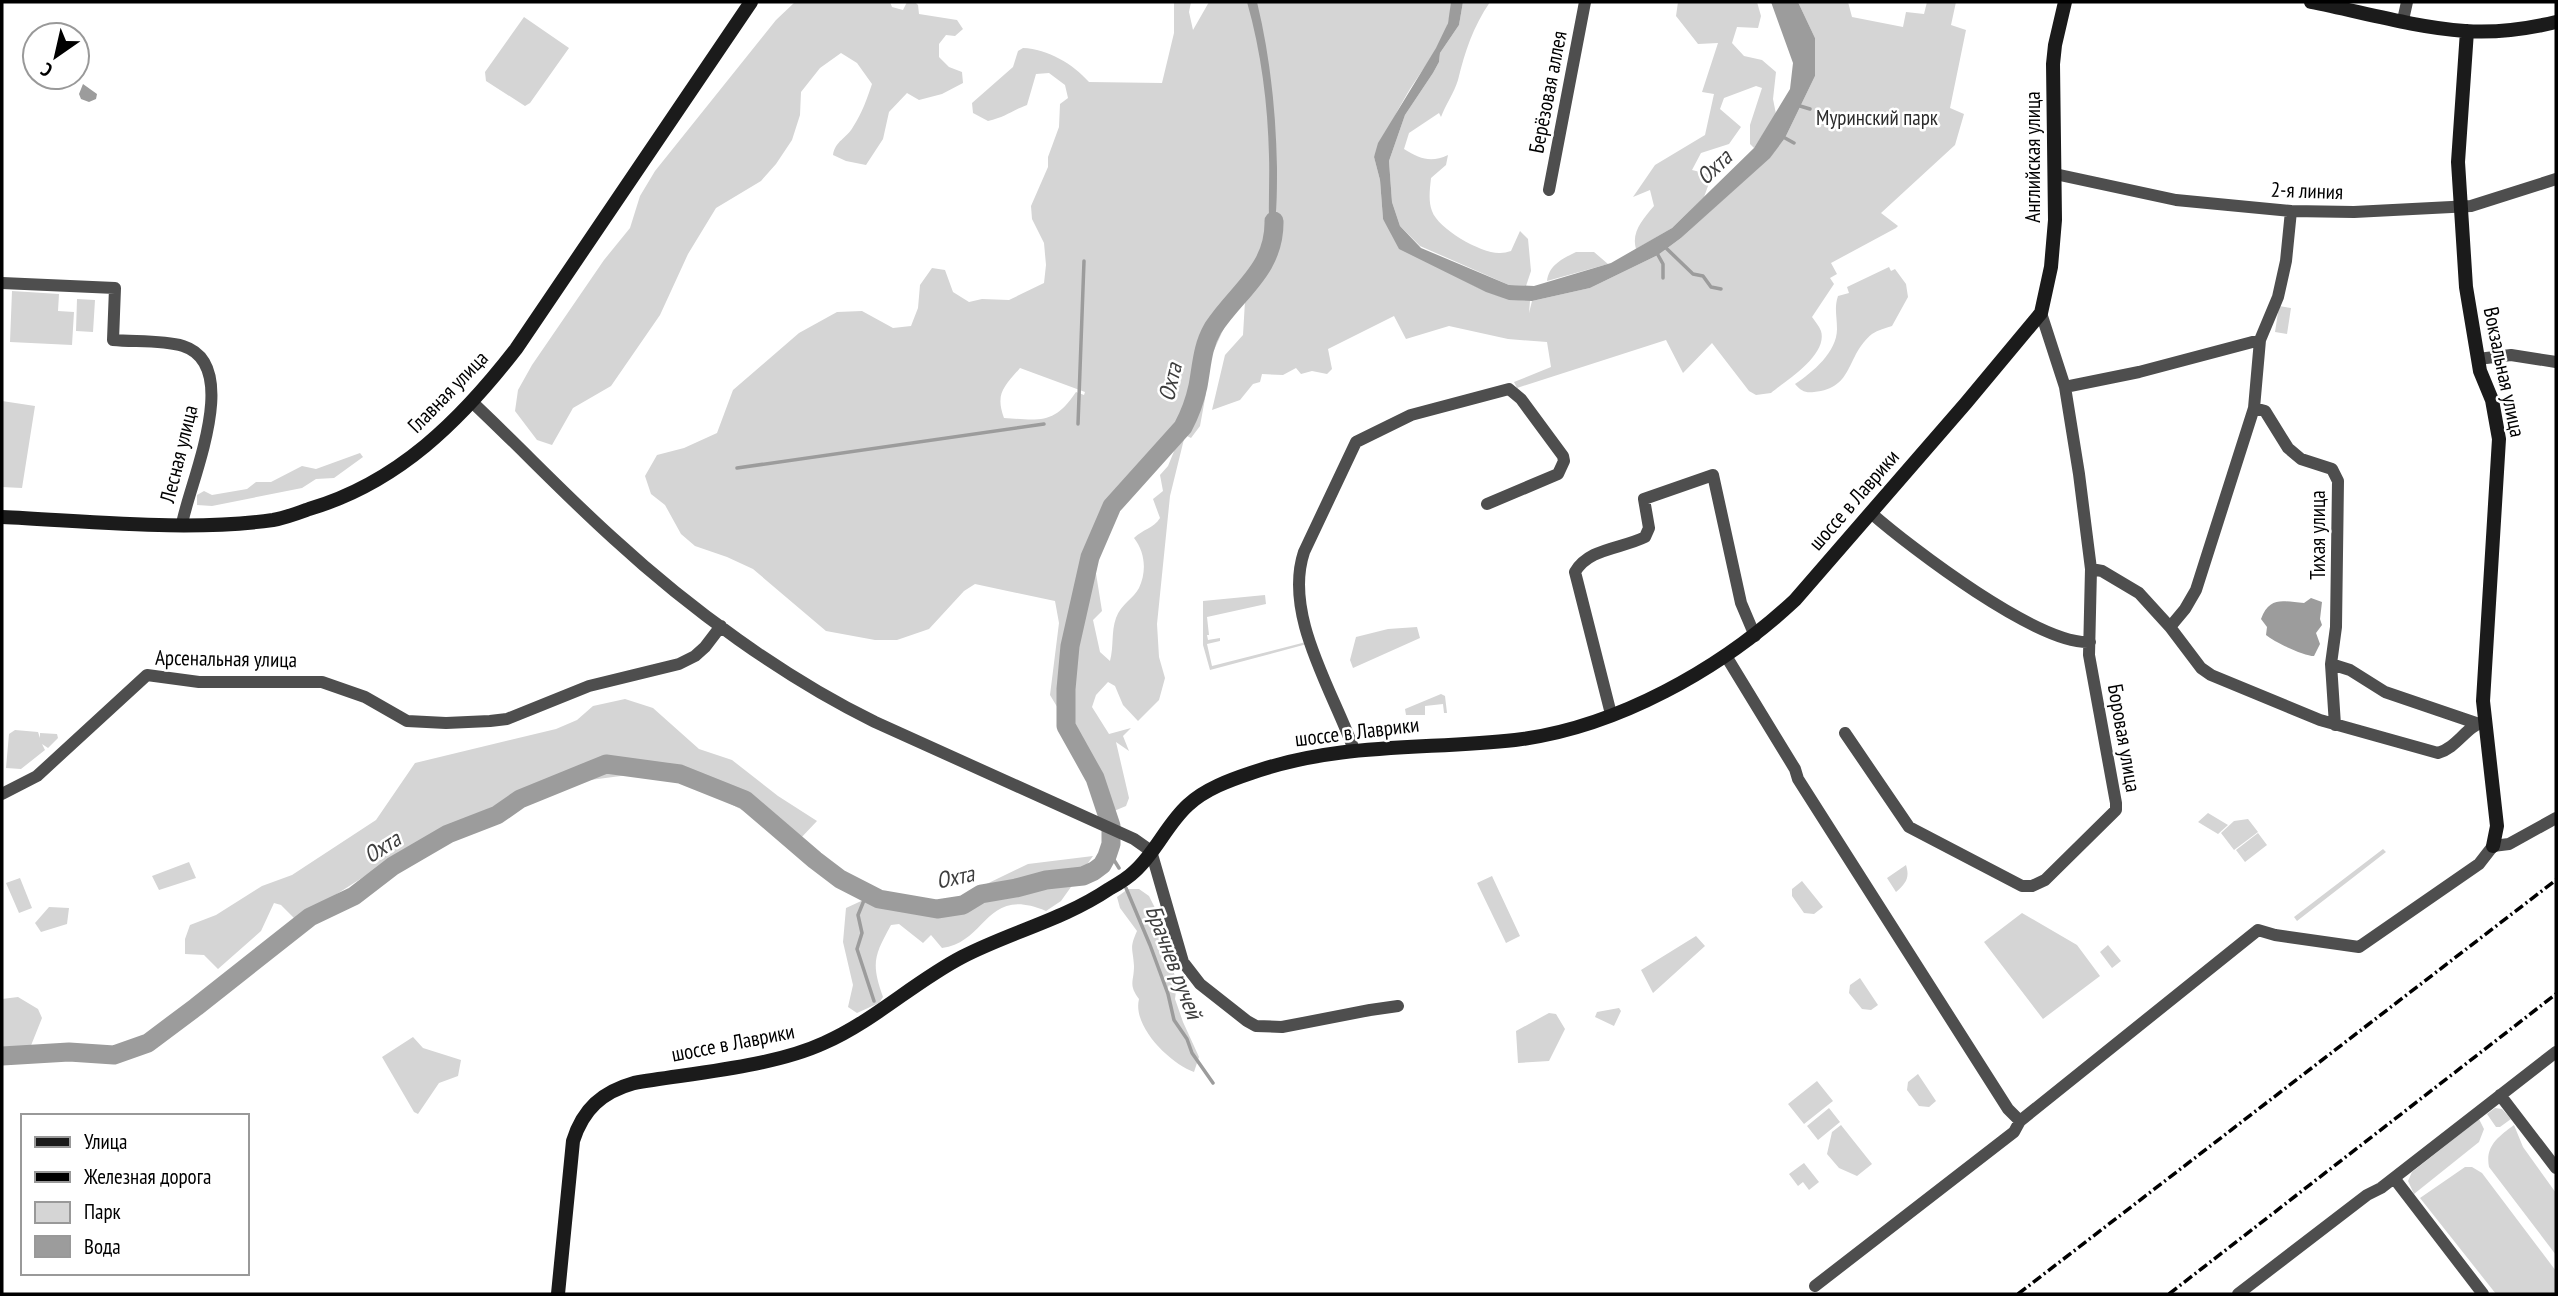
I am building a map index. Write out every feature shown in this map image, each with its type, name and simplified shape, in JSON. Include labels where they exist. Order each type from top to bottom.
[{"type":"street","name":"Главная улица","points":[[2,517],[182,524],[275,520],[332,503],[376,482],[421,452],[472,402],[516,349],[751,2]]},
{"type":"street","name":"Берёзовая аллея","points":[[1549,190],[1585,2]]},
{"type":"street","name":"Английская улица","points":[[2041,313],[2052,255],[2055,220],[2053,64],[2065,2]]},
{"type":"street","points":[[2311,2],[2437,28],[2467,31],[2509,30],[2556,22]]},
{"type":"street","points":[[2403,20],[2407,2]]},
{"type":"street","name":"Вокзальная улица","points":[[2467,31],[2458,162],[2466,287],[2478,359],[2492,400],[2499,439],[2480,722],[2497,826],[2493,846]]},
{"type":"street","name":"2-я линия","points":[[2055,174],[2176,200],[2291,211],[2354,212],[2480,204],[2556,179]]},
{"type":"street","points":[[2170,628],[2185,610],[2196,590],[2254,408],[2260,340],[2278,297],[2286,261],[2291,211]]},
{"type":"street","name":"Лесная улица","points":[[2,283],[115,288],[113,341],[184,346],[204,362],[210,378],[212,401],[209,423],[182,524]]},
{"type":"street","name":"Боровая улица","points":[[1845,733],[1909,827],[2014,884],[2032,886],[2045,880],[2116,810],[2089,655],[2091,569],[2065,387],[2041,313]]},
{"type":"street","name":"шоссе в Лаврики","points":[[558,1294],[570,1151],[582,1118],[598,1099],[621,1086],[771,1060],[824,1043],[866,1020],[962,957],[1070,911],[1111,888],[1132,873],[1189,804],[1223,784],[1293,760],[1354,750],[1524,738],[1587,724],[1660,694],[1755,636],[1795,600],[1966,404],[2041,313]]},
{"type":"street","points":[[2065,387],[2139,372],[2260,340]]},
{"type":"street","points":[[2478,359],[2511,355],[2556,362]]},
{"type":"street","points":[[1354,750],[1306,632],[1299,605],[1300,563],[1356,442],[1411,415],[1509,389],[1521,399],[1564,461],[1558,474],[1487,504]]},
{"type":"street","points":[[472,402],[614,540],[720,626],[839,705],[1134,839],[1151,850],[1183,962],[1200,984],[1247,1021],[1256,1026],[1282,1027],[1398,1006]]},
{"type":"street","name":"Тихая улица","points":[[2254,408],[2265,411],[2288,448],[2301,459],[2332,469],[2338,481],[2336,627],[2331,664],[2335,725]]},
{"type":"street","points":[[1611,714],[1575,572],[1581,562],[1592,555],[1645,537],[1649,528],[1644,499],[1713,475],[1741,603],[1755,636]]},
{"type":"street","points":[[1871,513],[1899,538],[1978,593],[2036,626],[2070,639],[2090,642]]},
{"type":"street","points":[[2091,569],[2102,571],[2139,593],[2192,658],[2211,675],[2335,725],[2438,753],[2458,742],[2480,722]]},
{"type":"street","name":"Арсенальная улица","points":[[2,794],[37,776],[147,675],[199,682],[323,682],[365,697],[407,721],[446,723],[507,719],[589,686],[679,664],[705,647],[720,626]]},
{"type":"street","points":[[1726,656],[1811,800],[2008,1109],[2020,1121]]},
{"type":"street","points":[[2331,664],[2350,670],[2385,692],[2480,722]]},
{"type":"street","points":[[1815,1286],[2014,1132],[2020,1121],[2258,930],[2275,935],[2359,947],[2479,864],[2493,846],[2509,844],[2556,818]]},
{"type":"street","points":[[2238,1294],[2367,1195],[2394,1178],[2556,1052]]},
{"type":"street","points":[[2500,1095],[2556,1168]]},
{"type":"street","points":[[2394,1178],[2483,1294]]},
{"type":"green space","points":[[795,2],[890,2],[892,7],[903,10],[907,2],[915,2],[919,14],[957,20],[963,29],[955,36],[946,35],[939,44],[939,57],[949,67],[962,72],[963,83],[942,94],[919,100],[907,93],[889,112],[883,139],[866,165],[833,155],[836,146],[856,122],[872,84],[857,63],[841,53],[820,68],[801,92],[800,115],[792,140],[761,181],[716,208],[688,254],[660,315],[611,386],[573,408],[552,445],[537,440],[515,411],[518,390],[532,365],[604,260],[630,228],[640,196],[655,171],[776,20]]},
{"type":"green space","name":"Муринский парк","points":[[1174,2],[1191,2],[1189,12],[1193,30],[1209,2],[1451,2],[1442,38],[1403,102],[1374,157],[1380,180],[1383,219],[1469,283],[1488,292],[1530,301],[1529,313],[1532,301],[1590,288],[1658,255],[1681,238],[1770,157],[1785,138],[1815,76],[1815,38],[1798,2],[1848,2],[1852,17],[1903,27],[1906,12],[1924,14],[1927,2],[1956,2],[1951,25],[1966,30],[1950,108],[1964,114],[1955,145],[1881,213],[1898,226],[1831,263],[1837,274],[1830,278],[1834,284],[1812,317],[1821,331],[1822,340],[1818,349],[1805,366],[1771,393],[1756,395],[1749,391],[1712,343],[1683,373],[1666,340],[1517,388],[1514,382],[1551,367],[1547,342],[1508,339],[1449,326],[1406,339],[1394,316],[1328,349],[1332,369],[1327,374],[1312,371],[1301,374],[1296,368],[1283,375],[1262,374],[1260,382],[1253,384],[1240,400],[1212,410],[1225,355],[1243,335],[1245,301],[1248,294],[1229,317],[1205,370],[1206,393],[1200,426],[1191,438],[1185,435],[1170,496],[1157,624],[1159,657],[1165,678],[1159,700],[1138,721],[1123,705],[1115,686],[1108,682],[1096,695],[1092,707],[1109,734],[1131,728],[1123,736],[1129,751],[1116,742],[1129,798],[1126,806],[1114,811],[1104,785],[1050,695],[1059,623],[1055,601],[975,584],[964,591],[929,629],[897,640],[875,640],[826,631],[753,569],[695,546],[681,534],[665,505],[651,494],[645,476],[657,455],[684,448],[717,433],[733,390],[799,333],[837,312],[862,311],[893,328],[911,326],[918,308],[920,285],[932,268],[945,270],[953,292],[969,302],[982,299],[1009,300],[1044,283],[1044,243],[1032,219],[1031,206],[1048,167],[1048,157],[1059,127],[1060,104],[1068,98],[1065,85],[1049,73],[1036,74],[1027,105],[988,121],[973,113],[972,103],[1013,67],[1018,51],[1023,48],[1042,51],[1059,59],[1089,82],[1162,83],[1174,33]],"holes":[[[1020,368],[1085,392],[1084,395],[1076,392],[1061,410],[1045,418],[1004,418],[1001,396],[1009,380]],[[1177,444],[1168,466],[1160,475],[1163,491],[1153,499],[1160,518],[1134,538],[1143,555],[1142,582],[1116,618],[1110,661],[1100,652],[1093,620],[1102,611],[1094,561],[1116,509],[1133,490],[1130,483],[1155,454]]]},
{"type":"green space","points":[[1463,2],[1490,2],[1474,30],[1456,85],[1441,117],[1439,113],[1409,133],[1404,149],[1426,159],[1448,155],[1446,165],[1431,178],[1430,199],[1436,218],[1451,232],[1472,245],[1500,253],[1511,251],[1520,231],[1528,239],[1531,271],[1526,286],[1509,285],[1420,246],[1400,226],[1392,202],[1389,161],[1405,115],[1433,73],[1440,53],[1459,25]]},
{"type":"green space","points":[[1678,2],[1757,2],[1761,16],[1758,28],[1737,27],[1732,43],[1744,56],[1762,60],[1776,72],[1773,99],[1776,114],[1754,148],[1750,144],[1750,125],[1762,88],[1756,86],[1724,98],[1720,109],[1741,127],[1729,144],[1701,153],[1692,170],[1712,175],[1704,197],[1672,228],[1636,249],[1637,231],[1654,206],[1650,190],[1633,197],[1655,165],[1705,135],[1714,94],[1702,92],[1718,43],[1698,44],[1676,16]]},
{"type":"green space","points":[[524,17],[569,48],[530,103],[525,106],[486,81],[485,72]]},
{"type":"green space","points":[[1576,252],[1594,252],[1608,264],[1547,281],[1553,267]]},
{"type":"green space","points":[[1889,267],[1891,271],[1895,269],[1906,284],[1908,297],[1892,326],[1872,334],[1863,343],[1837,384],[1814,392],[1801,390],[1795,384],[1816,367],[1833,346],[1837,329],[1838,296],[1849,293],[1847,287]]},
{"type":"green space","points":[[12,291],[59,294],[58,311],[74,312],[72,345],[10,342]]},
{"type":"green space","points":[[77,299],[95,300],[93,332],[76,331]]},
{"type":"green space","points":[[2279,306],[2291,308],[2287,334],[2275,332]]},
{"type":"green space","points":[[2,401],[35,406],[22,488],[2,487]]},
{"type":"green space","points":[[360,453],[363,457],[334,478],[316,479],[302,488],[212,506],[197,505],[197,495],[204,491],[212,495],[247,489],[256,482],[271,482],[302,466],[316,469]]},
{"type":"green space","points":[[1265,595],[1266,604],[1207,617],[1208,640],[1220,638],[1220,641],[1207,644],[1212,666],[1306,642],[1307,644],[1210,670],[1203,645],[1203,601]]},
{"type":"green space","points":[[1417,627],[1420,638],[1353,668],[1350,660],[1356,637],[1388,629]]},
{"type":"green space","points":[[1441,694],[1445,696],[1447,713],[1444,713],[1443,704],[1425,706],[1425,715],[1406,715],[1405,709]]},
{"type":"green space","points":[[625,699],[653,708],[699,749],[732,760],[778,796],[817,821],[799,840],[689,782],[636,774],[575,782],[507,800],[450,827],[401,853],[296,920],[281,905],[274,903],[261,931],[218,969],[204,955],[185,954],[185,939],[190,925],[216,915],[262,886],[292,875],[376,820],[415,763],[556,729],[577,720],[593,706]]},
{"type":"green space","points":[[15,730],[38,732],[40,738],[40,733],[57,734],[58,738],[48,748],[42,744],[45,750],[21,769],[6,768],[9,734]]},
{"type":"green space","points":[[2208,813],[2228,825],[2218,834],[2198,822]]},
{"type":"green space","points":[[2248,819],[2258,832],[2234,850],[2221,833],[2234,821]]},
{"type":"green space","points":[[2258,833],[2267,845],[2245,862],[2236,850]]},
{"type":"green space","points":[[2383,849],[2386,852],[2297,921],[2294,917]]},
{"type":"green space","points":[[1093,856],[1061,901],[1046,911],[1026,905],[1010,905],[998,910],[957,944],[942,948],[931,935],[923,943],[899,924],[891,925],[876,960],[883,997],[879,1003],[857,1013],[848,1007],[853,985],[843,942],[846,908],[883,891],[909,900],[941,906],[1028,864]]},
{"type":"green space","points":[[189,862],[196,878],[159,890],[152,876]]},
{"type":"green space","points":[[1906,865],[1906,880],[1896,892],[1887,878]]},
{"type":"green space","points":[[1492,876],[1520,936],[1506,943],[1477,883]]},
{"type":"green space","points":[[20,878],[32,908],[19,913],[6,883]]},
{"type":"green space","points":[[1802,881],[1823,907],[1814,914],[1804,913],[1792,896],[1792,889]]},
{"type":"green space","points":[[1128,889],[1139,889],[1149,896],[1157,912],[1177,984],[1175,999],[1199,1057],[1194,1072],[1165,1053],[1141,1021],[1139,999],[1132,983],[1132,945],[1137,931],[1120,908],[1117,897]]},
{"type":"green space","points":[[49,907],[69,908],[67,924],[41,932],[35,923]]},
{"type":"green space","points":[[2022,913],[2077,945],[2100,976],[2043,1019],[1984,942]]},
{"type":"green space","points":[[1696,936],[1705,946],[1653,993],[1641,970]]},
{"type":"green space","points":[[2108,945],[2121,961],[2112,968],[2100,952]]},
{"type":"green space","points":[[1860,978],[1878,1005],[1871,1010],[1862,1009],[1849,993],[1850,985]]},
{"type":"green space","points":[[18,997],[38,1009],[42,1018],[30,1048],[2,1049],[2,999]]},
{"type":"green space","points":[[1619,1008],[1621,1011],[1614,1026],[1595,1017],[1597,1012]]},
{"type":"green space","points":[[1549,1013],[1556,1014],[1565,1029],[1549,1061],[1518,1063],[1516,1031]]},
{"type":"green space","points":[[413,1037],[423,1048],[461,1060],[458,1076],[439,1083],[418,1114],[414,1112],[382,1057]]},
{"type":"green space","points":[[1918,1074],[1936,1101],[1929,1107],[1919,1106],[1907,1090],[1908,1082]]},
{"type":"green space","points":[[1817,1081],[1833,1101],[1804,1124],[1788,1104]]},
{"type":"green space","points":[[1829,1108],[1840,1122],[1818,1140],[1807,1126]]},
{"type":"green space","points":[[2495,1108],[2502,1109],[2511,1119],[2500,1127],[2496,1127],[2487,1114]]},
{"type":"green space","points":[[2479,1119],[2484,1129],[2479,1142],[2414,1194],[2408,1181],[2412,1172]]},
{"type":"green space","points":[[1841,1125],[1872,1164],[1857,1176],[1839,1168],[1827,1154],[1832,1132]]},
{"type":"green space","points":[[2514,1125],[2523,1147],[2556,1193],[2556,1255],[2489,1167],[2491,1148],[2498,1138]]},
{"type":"green space","points":[[1804,1163],[1819,1182],[1809,1190],[1803,1182],[1798,1186],[1789,1174]]},
{"type":"green space","points":[[2465,1167],[2472,1167],[2482,1173],[2556,1271],[2556,1294],[2496,1294],[2420,1198]]},
{"type":"water","points":[[1247,2],[1257,2],[1274,105],[1277,188],[1271,248],[1265,98],[1260,59]]},
{"type":"water","points":[[1451,2],[1463,2],[1459,25],[1440,53],[1433,73],[1405,115],[1389,161],[1392,202],[1400,226],[1421,248],[1509,285],[1534,286],[1611,263],[1672,228],[1754,148],[1790,89],[1793,63],[1771,2],[1798,2],[1815,38],[1815,76],[1785,138],[1770,158],[1681,238],[1658,255],[1590,288],[1532,301],[1509,300],[1486,292],[1399,249],[1383,219],[1380,180],[1374,157],[1378,143],[1436,48],[1448,23]]},
{"type":"water","points":[[91,90],[97,94],[96,99],[89,102],[81,99],[80,91]]},
{"type":"water","points":[[2311,598],[2322,602],[2322,625],[2316,633],[2320,644],[2314,656],[2289,648],[2266,635],[2267,627],[2261,619],[2269,606],[2284,601],[2304,603]]},
{"type":"waterway","points":[[1800,106],[1810,109]]},
{"type":"waterway","points":[[1785,138],[1794,143]]},
{"type":"waterway","name":"Охта","points":[[2,1056],[69,1052],[114,1055],[148,1043],[310,917],[354,896],[393,866],[448,834],[497,815],[520,799],[606,764],[680,774],[745,800],[840,879],[879,899],[937,909],[963,905],[981,894],[1046,880],[1083,876],[1094,871],[1102,865],[1107,856],[1111,844],[1111,826],[1095,778],[1066,726],[1070,646],[1090,557],[1112,506],[1183,427],[1198,386],[1209,335],[1261,267],[1273,238],[1274,221]]},
{"type":"waterway","points":[[1666,248],[1693,274],[1703,276],[1711,287],[1721,289]]},
{"type":"waterway","points":[[1658,255],[1663,264],[1663,278]]},
{"type":"waterway","points":[[1078,424],[1084,261]]},
{"type":"waterway","points":[[737,468],[1044,424]]},
{"type":"waterway","name":"Брачнев ручей","points":[[1107,856],[1114,860],[1119,868]]},
{"type":"waterway","name":"Брачнев ручей","points":[[1126,888],[1168,994],[1174,1020],[1213,1083]]},
{"type":"waterway","points":[[867,893],[858,915],[862,933],[857,949],[874,1001]]},
{"type":"railway","points":[[2018,1294],[2556,880]]},
{"type":"railway","points":[[2169,1294],[2556,994]]}]
